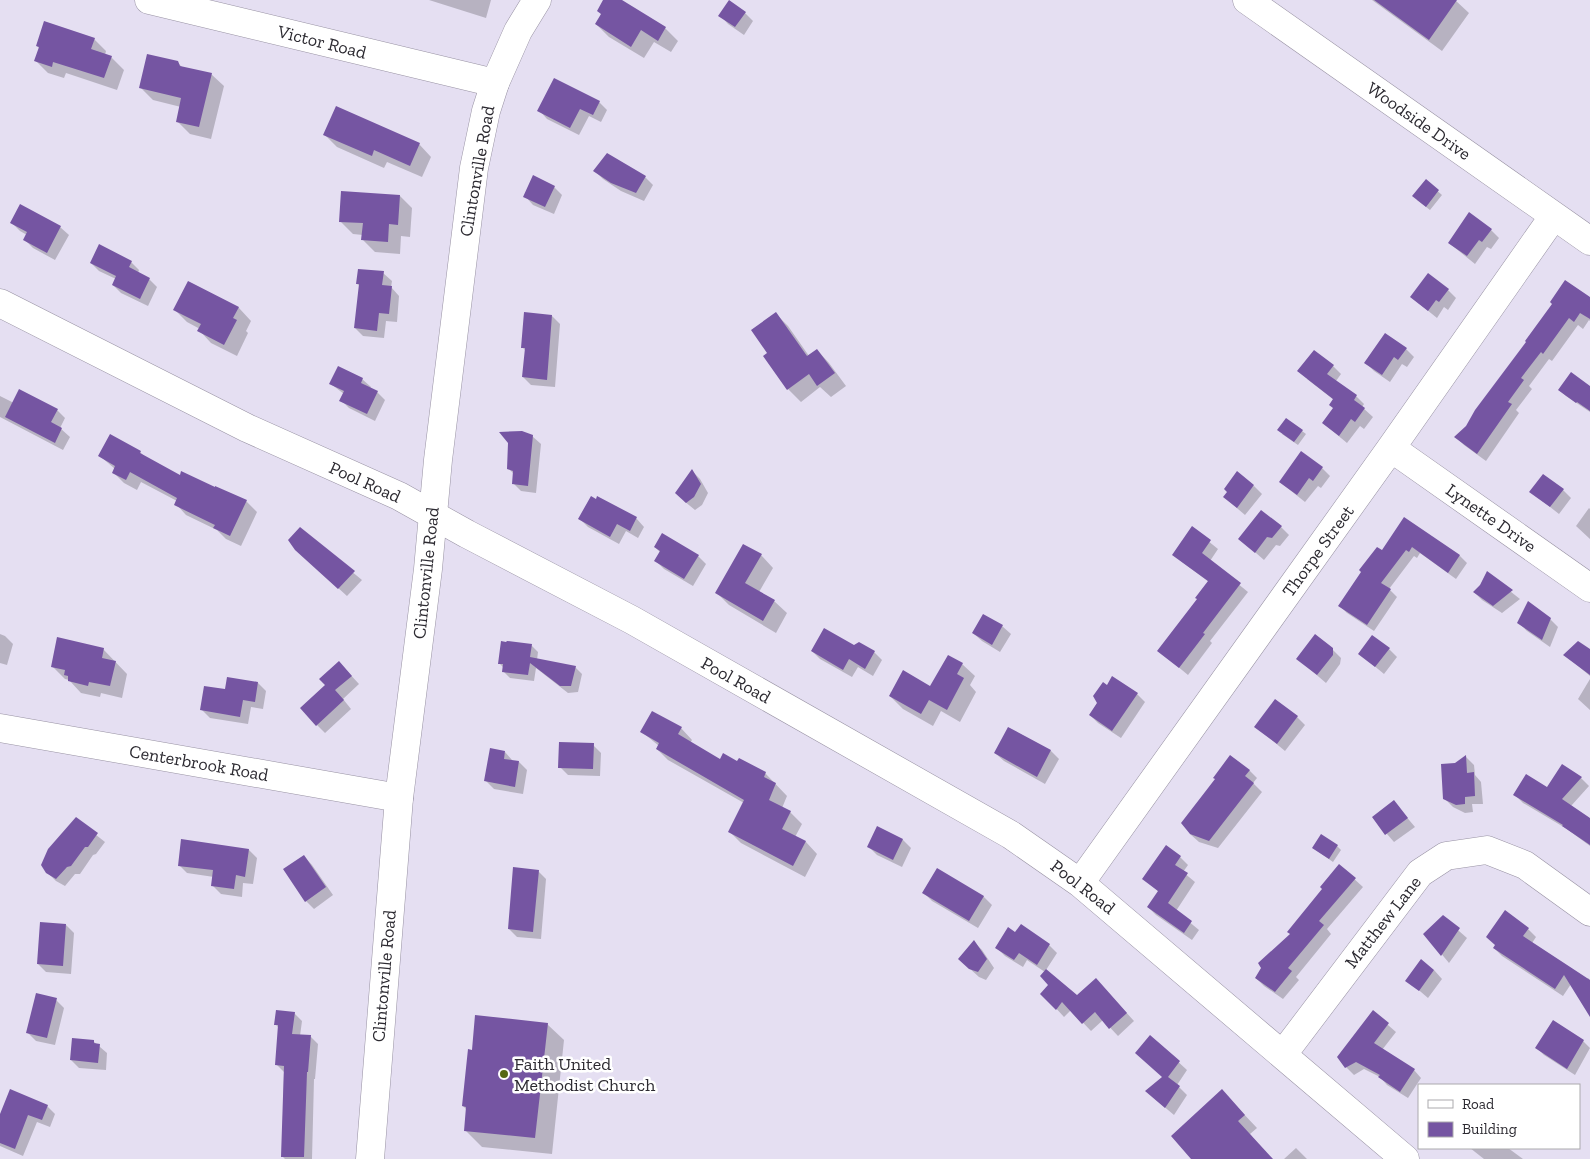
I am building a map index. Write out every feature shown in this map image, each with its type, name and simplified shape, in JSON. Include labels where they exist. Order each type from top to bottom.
[{"type":"street","name":"Victor Road","points":[[150,0],[495,83]]},
{"type":"street","name":"Clintonville Road","points":[[370,1159],[399,798],[427,579],[438,460],[474,168],[486,111],[495,83],[518,31],[537,0]]},
{"type":"street","name":"Woodside Drive","points":[[1247,0],[1553,217],[1590,241]]},
{"type":"street","name":"Thorpe Street","points":[[1080,883],[1392,448],[1553,217]]},
{"type":"street","name":"Pool Road","points":[[0,303],[247,428],[399,496],[632,620],[1011,835],[1080,883],[1405,1159]]},
{"type":"street","name":"Lynette Drive","points":[[1392,448],[1590,588]]},
{"type":"street","name":"Centerbrook Road","points":[[0,728],[399,798]]},
{"type":"street","name":"Matthew Lane","points":[[1283,1054],[1420,874],[1446,856],[1487,850],[1525,865],[1590,912]]},
{"type":"building","points":[[603,0],[622,0],[666,27],[658,41],[641,30],[631,47],[595,24],[601,14],[597,11]]},
{"type":"building","points":[[729,0],[746,12],[735,27],[718,16]]},
{"type":"building","points":[[1374,0],[1457,0],[1429,40]]},
{"type":"building","points":[[44,21],[95,38],[91,49],[112,56],[104,78],[53,62],[52,67],[34,61],[39,47],[36,46]]},
{"type":"building","points":[[147,54],[178,61],[180,66],[212,73],[199,127],[176,122],[181,98],[139,88]]},
{"type":"building","points":[[554,78],[600,101],[593,115],[580,109],[570,128],[537,111]]},
{"type":"building","points":[[336,106],[420,143],[410,166],[374,150],[372,156],[323,135]]},
{"type":"building","points":[[607,153],[646,176],[636,193],[611,183],[593,171]]},
{"type":"building","points":[[533,175],[555,186],[545,207],[523,197]]},
{"type":"building","points":[[1426,179],[1439,190],[1426,207],[1412,196]]},
{"type":"building","points":[[341,191],[400,195],[398,225],[389,224],[388,242],[361,240],[363,223],[339,222]]},
{"type":"building","points":[[20,204],[61,226],[47,253],[23,240],[27,232],[10,223]]},
{"type":"building","points":[[1469,212],[1492,229],[1482,242],[1479,240],[1467,256],[1448,243]]},
{"type":"building","points":[[99,244],[132,261],[129,267],[150,278],[140,299],[112,285],[116,276],[90,263]]},
{"type":"building","points":[[358,269],[384,271],[382,285],[392,286],[389,314],[379,313],[377,331],[354,328],[359,284],[356,284]]},
{"type":"building","points":[[1428,273],[1449,289],[1439,302],[1436,300],[1428,311],[1410,297]]},
{"type":"building","points":[[1565,280],[1590,297],[1590,319],[1580,313],[1574,322],[1569,318],[1543,354],[1541,352],[1521,378],[1524,380],[1508,402],[1512,404],[1477,454],[1454,437],[1466,426],[1475,410],[1526,342],[1552,304],[1550,302]]},
{"type":"building","points":[[188,281],[239,307],[233,318],[237,320],[224,345],[197,331],[201,324],[173,310]]},
{"type":"building","points":[[524,312],[552,315],[547,380],[522,377],[525,348],[521,348]]},
{"type":"building","points":[[776,312],[807,356],[817,349],[835,373],[817,386],[809,374],[787,390],[763,356],[767,353],[751,330]]},
{"type":"building","points":[[1385,333],[1407,348],[1398,360],[1394,357],[1382,375],[1364,363]]},
{"type":"building","points":[[1314,350],[1334,365],[1327,374],[1357,395],[1354,400],[1365,408],[1355,422],[1351,419],[1339,436],[1322,423],[1333,408],[1329,405],[1333,399],[1297,371]]},
{"type":"building","points":[[338,366],[363,378],[361,383],[378,391],[367,414],[339,401],[344,391],[329,384]]},
{"type":"building","points":[[1571,372],[1590,386],[1590,411],[1558,390]]},
{"type":"building","points":[[19,389],[58,409],[51,422],[62,428],[55,443],[5,417]]},
{"type":"building","points":[[1286,418],[1303,430],[1294,442],[1277,430]]},
{"type":"building","points":[[522,431],[533,435],[528,486],[512,484],[513,471],[507,469],[508,443],[499,432]]},
{"type":"building","points":[[110,434],[180,475],[181,471],[247,500],[230,536],[213,528],[215,525],[174,505],[177,498],[130,472],[126,480],[112,473],[115,466],[98,456]]},
{"type":"building","points":[[1301,451],[1323,467],[1313,481],[1309,478],[1297,495],[1279,482]]},
{"type":"building","points":[[692,469],[701,484],[694,497],[686,503],[675,493]]},
{"type":"building","points":[[1237,471],[1254,485],[1237,508],[1223,497],[1227,492],[1224,489]]},
{"type":"building","points":[[1543,474],[1564,489],[1550,507],[1529,492]]},
{"type":"building","points":[[591,496],[596,499],[597,496],[637,517],[630,531],[617,524],[610,537],[578,519]]},
{"type":"building","points":[[1261,510],[1282,526],[1272,538],[1267,537],[1255,553],[1238,539]]},
{"type":"building","points":[[1404,517],[1460,555],[1448,573],[1412,547],[1409,552],[1406,550],[1381,583],[1391,589],[1367,625],[1338,606],[1361,572],[1359,570],[1377,547],[1382,550]]},
{"type":"building","points":[[1192,526],[1211,540],[1202,553],[1241,583],[1179,668],[1157,651],[1197,599],[1195,598],[1208,581],[1172,555]]},
{"type":"building","points":[[300,527],[355,571],[338,589],[295,550],[288,540]]},
{"type":"building","points":[[662,533],[699,555],[684,579],[654,561],[660,551],[654,547]]},
{"type":"building","points":[[743,544],[762,554],[745,583],[775,600],[763,621],[715,593]]},
{"type":"building","points":[[1487,571],[1513,590],[1493,606],[1473,592],[1480,585]]},
{"type":"building","points":[[1528,601],[1551,618],[1542,640],[1517,623]]},
{"type":"building","points":[[983,614],[1003,625],[992,645],[972,633]]},
{"type":"building","points":[[824,628],[854,645],[859,642],[875,651],[865,669],[849,659],[843,670],[811,651]]},
{"type":"building","points":[[1315,634],[1333,648],[1333,655],[1317,675],[1296,659]]},
{"type":"building","points":[[1372,635],[1390,648],[1375,667],[1358,654]]},
{"type":"building","points":[[57,637],[104,648],[102,658],[116,661],[110,686],[89,682],[88,686],[68,681],[68,676],[64,675],[65,670],[51,667]]},
{"type":"building","points":[[501,641],[532,644],[530,657],[576,666],[571,686],[560,686],[530,663],[528,675],[502,672],[503,664],[498,664]]},
{"type":"building","points":[[1578,641],[1590,649],[1590,675],[1563,655]]},
{"type":"building","points":[[948,655],[963,663],[957,674],[964,678],[947,710],[929,700],[921,714],[889,696],[903,670],[930,686]]},
{"type":"building","points":[[339,661],[352,676],[335,690],[344,700],[316,726],[300,708],[325,685],[319,679]]},
{"type":"building","points":[[1112,676],[1138,693],[1112,731],[1089,715],[1097,703],[1093,696],[1103,682],[1107,685]]},
{"type":"building","points":[[227,677],[258,682],[255,702],[243,700],[240,717],[200,710],[204,686],[225,689]]},
{"type":"building","points":[[1275,699],[1298,716],[1277,744],[1254,727]]},
{"type":"building","points":[[652,711],[682,727],[678,734],[720,759],[723,753],[737,761],[739,758],[766,772],[764,777],[776,783],[769,800],[791,811],[782,829],[806,841],[793,866],[728,832],[744,800],[656,749],[659,743],[640,732]]},
{"type":"building","points":[[1008,727],[1051,750],[1037,777],[994,753]]},
{"type":"building","points":[[559,742],[594,743],[593,769],[558,768]]},
{"type":"building","points":[[490,748],[505,751],[504,759],[519,761],[515,787],[484,781]]},
{"type":"building","points":[[1230,755],[1250,770],[1245,776],[1254,783],[1209,841],[1190,834],[1181,823],[1215,779],[1213,778]]},
{"type":"building","points":[[1466,755],[1467,773],[1474,772],[1475,796],[1465,797],[1465,804],[1456,805],[1443,799],[1441,764],[1455,763]]},
{"type":"building","points":[[1562,764],[1582,777],[1562,799],[1590,818],[1590,845],[1563,825],[1513,795],[1526,774],[1547,787]]},
{"type":"building","points":[[1394,800],[1408,818],[1385,835],[1372,817]]},
{"type":"building","points":[[76,817],[98,833],[71,866],[67,867],[56,879],[46,873],[41,865],[48,849]]},
{"type":"building","points":[[877,826],[903,839],[893,860],[867,847]]},
{"type":"building","points":[[1321,834],[1338,845],[1329,859],[1312,848]]},
{"type":"building","points":[[181,839],[249,849],[245,877],[236,875],[234,889],[211,886],[213,870],[178,866]]},
{"type":"building","points":[[1166,845],[1181,856],[1175,865],[1188,873],[1168,903],[1192,921],[1184,933],[1147,907],[1158,891],[1142,879]]},
{"type":"building","points":[[304,855],[326,887],[305,902],[283,869]]},
{"type":"building","points":[[1339,864],[1356,878],[1319,921],[1324,925],[1288,968],[1292,971],[1275,992],[1255,978],[1261,968],[1258,963],[1290,934],[1287,932],[1322,889],[1320,887]]},
{"type":"building","points":[[513,867],[539,870],[533,932],[508,929]]},
{"type":"building","points":[[937,868],[984,896],[969,921],[922,893]]},
{"type":"building","points":[[1505,910],[1529,928],[1523,936],[1590,980],[1590,1017],[1564,975],[1555,989],[1493,948],[1495,945],[1486,937]]},
{"type":"building","points":[[1443,915],[1460,928],[1441,956],[1423,934]]},
{"type":"building","points":[[40,922],[66,924],[63,966],[37,964]]},
{"type":"building","points":[[1021,924],[1050,944],[1037,965],[1019,953],[1014,960],[995,948],[1008,927],[1015,932]]},
{"type":"building","points":[[974,940],[987,959],[978,972],[969,969],[958,959]]},
{"type":"building","points":[[1421,959],[1434,970],[1419,991],[1405,981]]},
{"type":"building","points":[[1046,969],[1077,995],[1096,978],[1127,1013],[1109,1029],[1095,1012],[1082,1024],[1062,1002],[1056,1010],[1040,994],[1048,985],[1040,976]]},
{"type":"building","points":[[36,993],[57,998],[47,1038],[26,1033]]},
{"type":"building","points":[[276,1010],[295,1012],[292,1034],[311,1035],[307,1072],[304,1157],[281,1157],[284,1066],[275,1065],[278,1025],[274,1025]]},
{"type":"building","points":[[1373,1010],[1389,1023],[1374,1043],[1415,1069],[1400,1092],[1378,1077],[1380,1075],[1356,1062],[1345,1068],[1337,1057]]},
{"type":"building","name":"Faith United Methodist Church","points":[[475,1015],[548,1023],[535,1138],[464,1131],[466,1107],[462,1106],[468,1049],[472,1050]]},
{"type":"building","points":[[1553,1020],[1584,1040],[1567,1069],[1535,1048]]},
{"type":"building","points":[[1150,1035],[1180,1061],[1168,1077],[1180,1086],[1165,1108],[1145,1091],[1162,1077],[1135,1053]]},
{"type":"building","points":[[72,1038],[94,1040],[94,1043],[100,1044],[98,1063],[70,1060]]},
{"type":"building","points":[[10,1089],[48,1105],[42,1120],[28,1115],[15,1149],[0,1143],[0,1114]]},
{"type":"building","points":[[1222,1089],[1245,1115],[1238,1121],[1273,1159],[1191,1159],[1171,1136]]},
{"type":"place","name":"Faith United Methodist Church","points":[[504,1074]]}]
